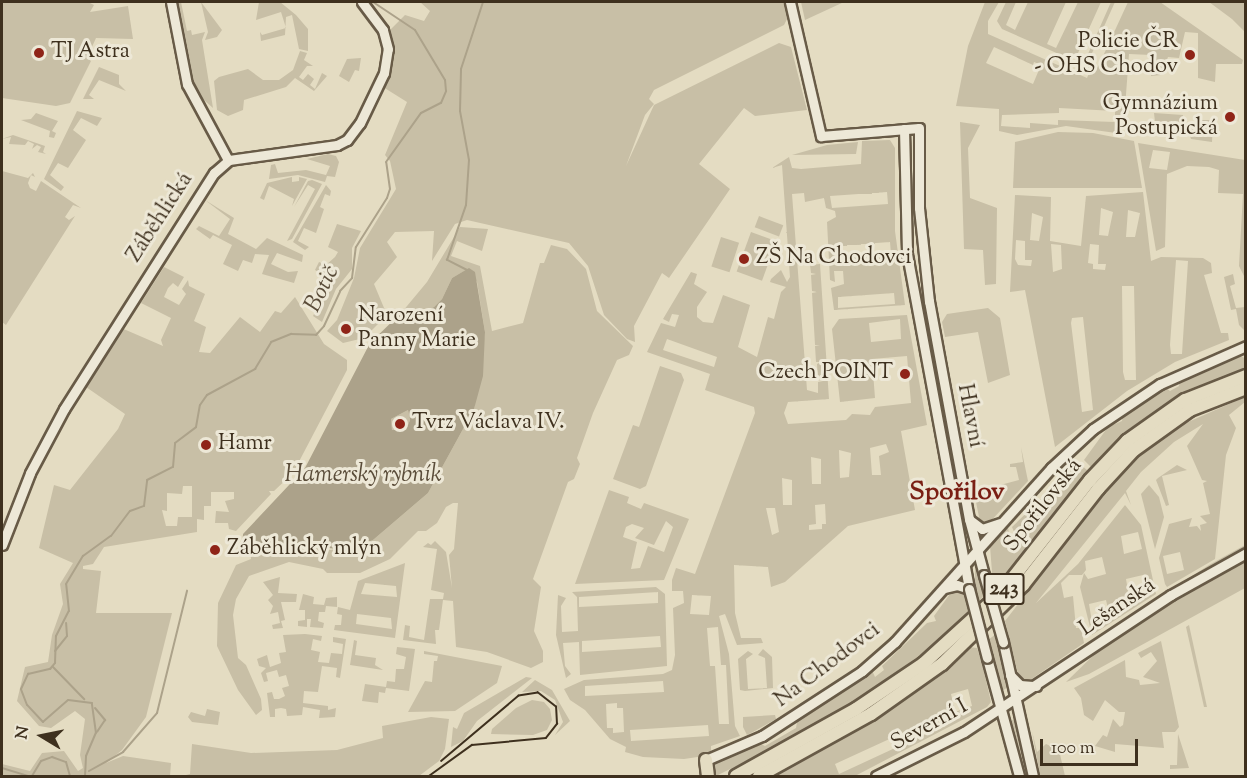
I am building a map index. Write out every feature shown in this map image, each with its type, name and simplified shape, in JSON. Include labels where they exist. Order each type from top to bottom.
[{"type":"highway","name":"Spořilovská","points":[[736,777],[856,709],[923,664],[1001,593],[1090,480],[1127,441],[1185,400],[1245,376]]},
{"type":"highway","name":"Spořilovská","points":[[759,777],[871,714],[942,664],[1023,585],[1098,489],[1134,450],[1190,410],[1245,388]]},
{"type":"highway","points":[[706,760],[708,777]]},
{"type":"street","points":[[171,2],[187,84],[228,160],[337,145],[351,135],[381,80],[388,49],[383,30],[362,2]]},
{"type":"street","points":[[790,2],[821,136],[904,129]]},
{"type":"street","name":"Hlavní","points":[[1019,777],[969,590],[907,254],[904,129],[919,128],[922,255],[969,519],[1003,642],[1033,777]]},
{"type":"street","name":"Záběhlická","points":[[2,545],[35,462],[71,398],[207,182],[228,160]]},
{"type":"street","name":"Na Chodovci","points":[[706,760],[762,736],[828,696],[895,642],[1068,451],[1134,398],[1190,368],[1245,346]]},
{"type":"street","points":[[969,519],[982,529],[1004,521]]},
{"type":"street","name":"Lešanská","points":[[1015,700],[1165,599],[1245,553]]},
{"type":"street","points":[[942,589],[954,584],[969,590]]},
{"type":"street","points":[[1010,675],[1020,685],[1036,686]]},
{"type":"street","name":"Severní I","points":[[876,777],[1015,700]]},
{"type":"shaded area","name":"TJ Astra","points":[[2,2],[88,2],[94,5],[90,12],[128,6],[133,39],[96,38],[87,58],[91,61],[70,103],[56,106],[2,98]]},
{"type":"shaded area","points":[[175,2],[181,2],[187,31],[191,30],[192,35],[205,32],[202,40],[213,108],[196,93]]},
{"type":"shaded area","points":[[201,2],[222,30],[217,37],[205,40],[208,32]]},
{"type":"shaded area","points":[[259,2],[280,2],[296,15],[308,29],[308,51],[299,49],[292,15],[286,17],[285,26],[281,12],[256,20]]},
{"type":"shaded area","points":[[420,2],[785,2],[789,15],[784,25],[654,90],[649,99],[654,104],[645,115],[626,166],[654,105],[779,43],[791,47],[807,110],[755,116],[744,108],[699,164],[730,189],[669,278],[662,273],[634,326],[635,342],[627,339],[604,315],[588,266],[569,243],[467,220],[455,224],[432,261],[434,231],[395,232],[387,242],[397,257],[374,284],[387,315],[364,338],[343,343],[327,331],[337,320],[354,278],[360,248],[396,189],[390,161],[385,155],[407,102],[383,87],[394,46],[390,30],[405,15],[424,21],[430,11]]},
{"type":"shaded area","points":[[801,2],[844,2],[805,20]]},
{"type":"shaded area","points":[[985,2],[999,2],[988,21],[988,34],[1087,78],[1090,71],[1084,63],[1111,2],[1115,2],[1088,62],[1098,67],[1128,2],[1160,2],[1243,60],[1242,64],[1216,64],[1215,82],[1198,78],[1198,33],[1185,32],[1179,58],[1168,57],[1161,75],[1151,76],[1151,55],[1129,54],[1125,108],[1120,126],[1123,134],[1066,126],[1017,135],[999,131],[999,109],[956,106],[968,46]],"holes":[[[994,47],[1033,65],[1034,62],[1041,65],[1033,84],[986,63]],[[1059,108],[1115,111],[1115,122],[1058,120],[1058,125],[1030,123],[1030,128],[1001,126],[1002,115],[1059,113]]]},
{"type":"shaded area","points":[[1006,2],[1016,2],[1006,25],[1015,30],[1028,2],[1066,2],[1047,44],[1056,48],[1078,2],[1101,2],[1078,53],[1068,58],[1002,29],[997,21]]},
{"type":"shaded area","points":[[1209,2],[1245,2],[1245,32],[1232,19]]},
{"type":"shaded area","points":[[285,28],[285,35],[261,41],[260,32],[262,35]]},
{"type":"shaded area","points":[[300,51],[307,53],[304,60],[313,66],[307,66],[299,77],[303,80],[308,74],[314,79],[310,85],[315,89],[322,73],[327,76],[314,91],[295,78],[286,87],[244,100],[243,110],[228,116],[217,110],[214,81],[219,77],[248,69],[263,80],[279,80],[293,70]]},
{"type":"shaded area","points":[[361,58],[359,71],[355,70],[349,82],[339,76],[347,59]]},
{"type":"shaded area","points":[[99,67],[119,75],[119,84],[126,91],[99,80],[89,95],[94,99],[83,99]]},
{"type":"shaded area","points":[[77,111],[102,118],[97,126],[81,118],[73,130],[86,140],[68,168],[58,163],[50,175],[64,187],[61,191],[44,179]]},
{"type":"shaded area","points":[[36,113],[58,121],[52,131],[56,133],[54,138],[49,137],[50,131],[21,120],[31,119]]},
{"type":"shaded area","points":[[1154,113],[1183,115],[1181,133],[1156,131]]},
{"type":"shaded area","points":[[1196,120],[1213,120],[1212,142],[1191,139],[1189,133]]},
{"type":"shaded area","points":[[960,122],[980,125],[968,148],[970,198],[997,208],[996,284],[985,285],[983,250],[964,249]]},
{"type":"shaded area","points":[[1058,132],[1093,133],[1134,141],[1142,188],[1013,188],[1015,142]]},
{"type":"shaded area","points":[[13,135],[45,146],[43,152],[46,154],[38,152],[41,147],[37,145],[32,149],[34,144],[28,141],[25,145],[9,144],[11,137],[2,139]]},
{"type":"shaded area","points":[[890,140],[895,148],[895,231],[905,305],[834,310],[831,288],[844,284],[843,271],[834,271],[835,282],[830,280],[827,222],[836,217],[835,211],[826,208],[824,198],[805,202],[804,193],[792,194],[807,390],[818,393],[818,382],[823,381],[818,380],[817,364],[821,362],[816,362],[815,346],[820,345],[815,345],[812,293],[817,292],[812,291],[811,275],[816,274],[811,273],[810,265],[820,264],[829,399],[788,402],[784,413],[788,424],[846,420],[852,414],[870,415],[875,407],[911,403],[907,356],[872,359],[875,398],[840,402],[832,329],[839,319],[907,315],[927,425],[901,431],[915,510],[848,526],[785,582],[771,587],[768,567],[734,565],[735,613],[741,638],[761,638],[763,643],[737,645],[725,614],[719,616],[729,654],[735,726],[740,736],[711,746],[711,755],[684,759],[643,757],[625,752],[626,747],[610,739],[585,710],[570,700],[564,689],[584,680],[663,674],[672,670],[675,655],[673,608],[684,603],[683,591],[672,591],[672,580],[676,568],[695,574],[755,413],[754,407],[705,390],[710,374],[647,352],[661,323],[675,327],[679,315],[672,314],[669,322],[663,319],[691,272],[697,274],[694,284],[707,292],[697,307],[697,317],[703,322],[713,323],[723,295],[750,305],[738,347],[757,357],[768,317],[774,319],[781,292],[786,287],[770,282],[771,279],[781,270],[787,282],[790,277],[782,165],[772,168],[789,157],[792,168],[801,169],[861,164],[862,141]],"holes":[[[887,192],[888,204],[832,208],[830,196]],[[890,242],[891,254],[835,258],[834,246]],[[894,293],[895,304],[838,308],[838,297]],[[900,319],[901,339],[871,342],[869,323]],[[667,339],[717,357],[714,367],[663,350]],[[886,444],[889,452],[879,456],[881,475],[872,475],[870,448]],[[839,450],[851,453],[849,477],[840,478]],[[811,457],[821,459],[821,484],[812,484]],[[782,478],[792,480],[792,505],[783,505]],[[825,504],[826,524],[822,524],[822,529],[809,530],[809,525],[816,524],[815,505]],[[766,508],[775,508],[779,532],[772,535]],[[692,595],[711,596],[709,615],[690,614]],[[718,627],[721,665],[726,665],[729,724],[719,724],[715,666],[710,666],[707,628]],[[663,681],[664,692],[585,696],[585,686]],[[617,703],[617,708],[623,708],[624,732],[613,733],[613,728],[607,728],[606,704]],[[708,725],[709,736],[631,741],[630,730]]]},
{"type":"shaded area","points":[[858,142],[856,154],[792,155],[827,145]]},
{"type":"shaded area","points":[[1138,143],[1245,160],[1245,278],[1239,266],[1243,194],[1218,193],[1219,170],[1187,166],[1167,174],[1165,247],[1156,251]],"holes":[[[1153,150],[1170,152],[1167,170],[1149,168]]]},
{"type":"shaded area","points":[[328,154],[336,156],[339,162],[335,177],[327,176],[325,182],[298,175],[269,179],[271,165],[275,164],[278,173],[306,170],[326,175],[330,166],[307,159]]},
{"type":"shaded area","points":[[2,171],[28,178],[31,175],[28,183],[30,188],[36,191],[41,181],[81,208],[73,205],[65,217],[69,220],[75,216],[6,325],[2,322]]},
{"type":"shaded area","points":[[292,177],[292,182],[299,181],[299,177],[307,179],[292,206],[294,199],[269,186],[264,200],[260,198],[267,183]]},
{"type":"shaded area","points":[[312,180],[322,184],[292,239],[287,241],[315,189],[308,185],[294,207],[308,181]]},
{"type":"shaded area","points":[[326,185],[331,191],[330,196],[325,194],[320,207],[324,209],[316,233],[304,228],[298,241],[309,247],[305,250],[293,242]]},
{"type":"shaded area","points":[[1143,192],[1151,261],[1161,257],[1203,258],[1211,263],[1212,273],[1204,275],[1221,333],[1228,333],[1229,340],[1175,362],[1127,391],[1055,447],[1025,290],[1010,292],[1015,195],[1051,197],[1050,241],[1081,246],[1086,196]],"holes":[[[1101,208],[1113,212],[1108,236],[1099,235]],[[1128,210],[1140,213],[1135,237],[1126,237]],[[1032,213],[1043,217],[1039,241],[1030,240]],[[1016,240],[1025,241],[1025,260],[1032,260],[1031,266],[1018,265],[1015,259]],[[1051,244],[1061,245],[1062,269],[1053,272]],[[1090,244],[1099,245],[1098,264],[1106,264],[1105,270],[1093,269],[1093,264],[1088,263]],[[1176,260],[1188,261],[1182,354],[1171,354]],[[1122,286],[1134,286],[1136,380],[1125,380],[1123,372]],[[1083,317],[1093,410],[1082,412],[1071,323],[1072,318]]]},
{"type":"shaded area","points":[[205,200],[234,218],[228,234],[256,249],[267,238],[303,255],[302,262],[277,253],[271,264],[288,272],[298,271],[294,283],[262,274],[269,255],[255,254],[252,263],[243,260],[238,271],[223,264],[232,245],[213,235],[210,239],[196,229],[199,226],[219,236],[230,219]]},
{"type":"shaded area","points":[[759,216],[783,225],[779,237],[755,227]]},
{"type":"shaded area","points":[[337,224],[361,231],[352,248],[352,269],[336,289],[322,322],[313,316],[331,279],[315,270],[319,262],[326,265],[338,252],[328,247]]},
{"type":"shaded area","points":[[460,227],[488,229],[482,251],[457,241],[451,256],[480,266],[492,331],[523,323],[540,263],[544,263],[551,245],[567,249],[586,269],[597,311],[633,346],[629,355],[617,360],[593,413],[577,458],[580,464],[574,479],[568,482],[533,579],[541,587],[534,631],[543,651],[543,662],[531,668],[487,652],[456,647],[453,601],[443,600],[439,630],[435,630],[436,644],[403,640],[405,625],[410,626],[409,637],[424,640],[430,599],[443,599],[444,593],[431,590],[437,549],[423,547],[428,543],[431,545],[435,541],[446,552],[452,588],[449,555],[454,549],[458,503],[453,503],[446,507],[437,523],[426,531],[418,531],[390,559],[360,573],[327,573],[323,569],[289,562],[249,576],[236,599],[233,615],[238,658],[246,665],[261,699],[262,710],[256,715],[238,690],[217,646],[218,603],[236,565],[251,559],[250,551],[283,543],[331,550],[373,540],[428,493],[474,409],[485,332],[477,282],[466,270],[452,278],[442,299],[434,307],[418,315],[402,312],[427,282]]},
{"type":"shaded area","points":[[751,232],[776,241],[762,281],[737,271]]},
{"type":"shaded area","points":[[721,237],[739,243],[729,272],[711,266]]},
{"type":"shaded area","points":[[164,267],[184,277],[178,287],[173,283],[168,288],[164,297],[179,305],[186,294],[182,289],[188,280],[189,286],[205,294],[194,321],[206,327],[199,352],[210,353],[240,317],[260,332],[275,311],[281,313],[295,297],[324,344],[347,360],[347,370],[293,473],[274,491],[269,491],[271,494],[236,531],[229,529],[228,523],[215,523],[216,511],[229,512],[225,501],[234,499],[234,492],[211,492],[211,506],[204,506],[204,520],[197,519],[197,532],[104,547],[93,564],[83,566],[83,569],[101,571],[96,613],[172,613],[146,717],[122,750],[106,763],[123,756],[171,763],[170,776],[2,776],[2,764],[30,771],[42,753],[64,751],[78,771],[83,768],[80,755],[85,719],[75,711],[51,728],[39,726],[17,701],[25,667],[48,662],[52,635],[63,604],[60,584],[73,563],[39,548],[54,485],[70,490],[118,429],[125,414],[86,387],[99,366],[85,386],[85,382],[104,358],[119,327],[163,346],[161,340],[171,318],[141,303]],"holes":[[[183,486],[192,486],[192,517],[178,517],[177,526],[166,526],[162,510],[167,511],[167,493],[182,494]]]},
{"type":"shaded area","points":[[1233,274],[1235,284],[1230,286],[1236,308],[1245,307],[1245,331],[1239,325],[1236,309],[1231,310],[1224,277]]},
{"type":"shaded area","points":[[988,308],[1000,318],[1010,375],[988,383],[978,332],[945,337],[942,322],[947,314]]},
{"type":"shaded area","points":[[1237,355],[1245,358],[1245,369],[1187,390],[1123,433],[1091,467],[1084,460],[1108,427],[1122,421],[1123,413],[1165,387],[1170,391],[1179,386],[1179,380]]},
{"type":"shaded area","points":[[660,366],[681,373],[684,380],[646,486],[640,489],[613,479],[633,425],[639,427]]},
{"type":"shaded area","points":[[1245,397],[1245,402],[1229,415],[1236,428],[1226,455],[1215,559],[1167,587],[1165,584],[1159,558],[1169,524],[1192,518],[1189,527],[1197,526],[1201,531],[1200,525],[1207,523],[1200,516],[1210,514],[1203,483],[1207,481],[1202,480],[1187,446],[1203,424],[1174,442],[1141,472],[1126,491],[1131,505],[1125,493],[1036,603],[1078,564],[1125,505],[1141,525],[1156,594],[1092,635],[1080,587],[1084,573],[1088,579],[1106,574],[1102,557],[1085,561],[1086,570],[1082,575],[1069,575],[1061,583],[1064,598],[1073,596],[1076,628],[1081,628],[1084,643],[1030,680],[1019,678],[1005,621],[1108,489],[1147,449],[1179,426]],"holes":[[[1138,532],[1142,549],[1124,554],[1121,536]],[[1180,552],[1184,570],[1167,574],[1163,556]],[[1143,575],[1146,593],[1129,597],[1126,579]],[[1106,600],[1110,618],[1092,622],[1089,604]]]},
{"type":"shaded area","points":[[408,410],[410,420],[406,430],[392,430],[391,419]]},
{"type":"shaded area","points":[[1021,447],[1028,481],[988,524],[980,522],[974,492],[1019,480],[1016,467],[1010,467],[1010,464],[1023,462]]},
{"type":"shaded area","points":[[1079,463],[1088,471],[1024,554],[942,639],[859,699],[797,736],[716,776],[712,769],[714,762],[761,744],[765,746],[796,728],[797,722],[871,668],[875,677],[884,670],[882,666],[927,623],[936,621],[934,616],[952,591],[959,589],[966,598],[975,589],[975,568],[982,581],[992,572],[990,546],[1008,527],[1010,540],[1015,534],[1012,527],[1047,493],[1052,495],[1062,483],[1059,479]]},
{"type":"shaded area","points":[[1177,465],[1187,470],[1162,476],[1169,505],[1166,506],[1156,480]]},
{"type":"shaded area","points":[[1149,485],[1159,497],[1164,517],[1155,549],[1141,494]]},
{"type":"shaded area","points":[[609,490],[629,497],[627,503],[641,509],[644,503],[689,519],[664,580],[575,584]],"holes":[[[666,521],[673,527],[664,552],[648,546],[640,568],[631,569],[637,542],[623,537],[626,527],[632,524],[644,528],[635,538],[654,545]]]},
{"type":"shaded area","points":[[1245,545],[1245,549],[1172,589],[1209,565]]},
{"type":"shaded area","points":[[1245,558],[1245,588],[1089,674],[1066,682],[1103,646],[1184,592]]},
{"type":"shaded area","points":[[405,563],[395,638],[334,630],[335,625],[341,625],[342,615],[337,614],[338,607],[350,610],[358,581]],"holes":[[[365,583],[396,586],[397,597],[361,594]],[[357,614],[391,618],[392,629],[356,624]]]},
{"type":"shaded area","points":[[280,577],[278,593],[297,594],[296,602],[281,602],[285,620],[281,621],[283,628],[273,629],[272,625],[280,623],[278,612],[270,614],[273,606],[268,600],[273,595],[263,582]]},
{"type":"shaded area","points":[[656,587],[665,594],[667,666],[580,675],[579,642],[563,643],[565,666],[571,674],[566,678],[556,635],[558,595],[566,598],[561,606],[562,632],[578,631],[577,597],[572,592]],"holes":[[[658,592],[658,603],[579,607],[579,597]],[[660,636],[661,647],[582,652],[582,641]]]},
{"type":"shaded area","points":[[303,594],[314,597],[313,604],[324,605],[326,598],[337,597],[337,607],[326,606],[325,612],[319,612],[318,621],[324,623],[323,628],[310,627],[311,619],[307,619],[307,627],[298,626],[298,621],[305,620],[305,610],[299,610]]},
{"type":"shaded area","points":[[1189,625],[1207,707],[1204,707],[1186,627]]},
{"type":"shaded area","points":[[996,634],[1008,687],[1002,691],[988,640]]},
{"type":"shaded area","points":[[283,635],[322,636],[321,641],[313,639],[311,650],[320,652],[318,662],[329,663],[331,653],[342,654],[343,644],[333,642],[333,637],[346,639],[340,678],[336,677],[337,668],[322,666],[318,692],[304,691],[303,703],[328,706],[328,710],[336,708],[335,717],[319,718],[320,710],[303,707],[302,715],[287,716],[286,709],[281,708],[275,709],[275,717],[270,717],[267,693],[272,692],[274,699],[279,699],[285,696],[282,688],[289,686],[286,675],[279,677],[277,670],[266,673],[268,681],[264,682],[261,673],[266,668],[259,666],[257,659],[267,655],[270,667],[281,663],[279,653],[286,652]]},
{"type":"shaded area","points":[[354,640],[357,641],[355,655],[376,658],[375,665],[383,670],[350,665]]},
{"type":"shaded area","points":[[1161,641],[1179,727],[1175,732],[1162,732],[1164,748],[1115,744],[1115,752],[1095,746],[1103,735],[1107,737],[1113,719],[1120,727],[1123,725],[1125,712],[1119,712],[1105,700],[1093,721],[1084,715],[1081,698],[1074,688],[1125,660],[1126,677],[1139,680],[1140,685],[1160,683],[1143,677],[1157,661],[1151,652],[1141,658],[1138,653]]},
{"type":"shaded area","points":[[397,647],[415,649],[409,691],[386,688],[385,693],[379,692],[378,703],[362,701],[365,684],[386,687],[387,681],[395,682],[396,669],[404,669],[406,657],[396,654]]},
{"type":"shaded area","points":[[969,647],[977,648],[991,702],[987,707],[855,776],[770,776],[873,721],[936,678]],"holes":[[[968,689],[972,706],[955,712],[951,694]],[[933,719],[936,729],[839,774],[835,764]]]},
{"type":"shaded area","points":[[763,649],[772,657],[773,688],[740,690],[738,659],[748,651],[753,654],[746,659],[748,689],[767,688],[765,658],[758,655]]},
{"type":"shaded area","points":[[424,651],[502,666],[497,683],[455,711],[408,712],[425,681],[432,682],[434,661],[437,661],[438,656],[424,654]]},
{"type":"shaded area","points":[[526,677],[532,678],[477,721],[463,741],[451,747],[453,727],[457,729],[464,713]]},
{"type":"shaded area","points":[[535,680],[552,690],[570,721],[555,735],[563,722],[555,700],[541,691],[522,692]]},
{"type":"shaded area","points":[[532,700],[544,702],[550,709],[552,720],[547,730],[533,735],[491,734],[492,729],[516,708]]},
{"type":"shaded area","points":[[207,709],[220,712],[218,725],[192,722],[188,717],[191,712],[205,716]]},
{"type":"shaded area","points":[[775,715],[776,719],[747,735],[743,727],[743,717]]},
{"type":"shaded area","points":[[431,717],[449,719],[445,749],[439,761],[419,776],[182,776],[190,774],[192,744],[251,753],[337,750],[383,738],[382,726]]},
{"type":"shaded area","points":[[1014,719],[1030,776],[1023,776],[1010,722]]},
{"type":"shaded area","points":[[1032,731],[1037,752],[1046,744],[1059,750],[1065,776],[1040,776]]},
{"type":"shaded area","points":[[1178,734],[1189,768],[1170,769],[1170,765],[1177,765]]},
{"type":"water","name":"Hamerský rybník","points":[[469,268],[475,272],[485,332],[483,376],[474,409],[428,493],[373,540],[347,550],[283,543],[242,551],[243,534],[305,468],[370,343],[402,312],[418,315],[434,307],[442,299],[452,278]],"holes":[[[408,410],[410,420],[406,430],[392,430],[391,419]]]},
{"type":"waterway","name":"Botič","points":[[85,776],[86,756],[96,733],[92,703],[68,700],[43,722],[27,705],[21,689],[28,674],[50,669],[55,663],[56,636],[69,611],[66,584],[83,556],[111,536],[130,511],[144,506],[147,480],[173,467],[175,443],[196,427],[200,405],[207,395],[255,369],[271,342],[291,334],[316,335],[324,326],[340,291],[352,278],[356,247],[387,198],[390,189],[386,162],[421,113],[441,103],[446,91],[445,80],[415,30],[373,2]]},
{"type":"waterway","points":[[469,271],[447,260],[466,205],[469,160],[460,111],[461,69],[483,2]]},
{"type":"waterway","points":[[89,771],[123,752],[157,713],[187,591]]},
{"type":"waterway","name":"Botič","points":[[55,651],[67,636],[66,623]]},
{"type":"waterway","name":"Botič","points":[[53,667],[84,699]]},
{"type":"waterway","name":"Botič","points":[[95,708],[105,720],[97,732]]},
{"type":"waterway","name":"Botič","points":[[32,776],[41,761],[52,757],[66,762],[70,776]]},
{"type":"waterway","name":"Botič","points":[[2,768],[28,776]]},
{"type":"tram line","points":[[429,776],[472,745],[546,738],[557,724],[556,707],[538,693],[519,696],[442,761]]},
{"type":"place","name":"TJ Astra","points":[[39,53]]},
{"type":"place","name":"Policie ČR - OHS Chodov","points":[[1190,55]]},
{"type":"place","name":"Gymnázium Postupická","points":[[1230,117]]},
{"type":"place","name":"ZŠ Na Chodovci","points":[[744,259]]},
{"type":"place","name":"Narození Panny Marie","points":[[346,329]]},
{"type":"place","name":"Czech POINT","points":[[905,374]]},
{"type":"place","name":"Tvrz Václava IV.","points":[[400,424]]},
{"type":"place","name":"Hamr","points":[[206,445]]},
{"type":"place","name":"Záběhlický mlýn","points":[[215,550]]},
{"type":"district","name":"Spořilov","points":[[957,493]]}]
